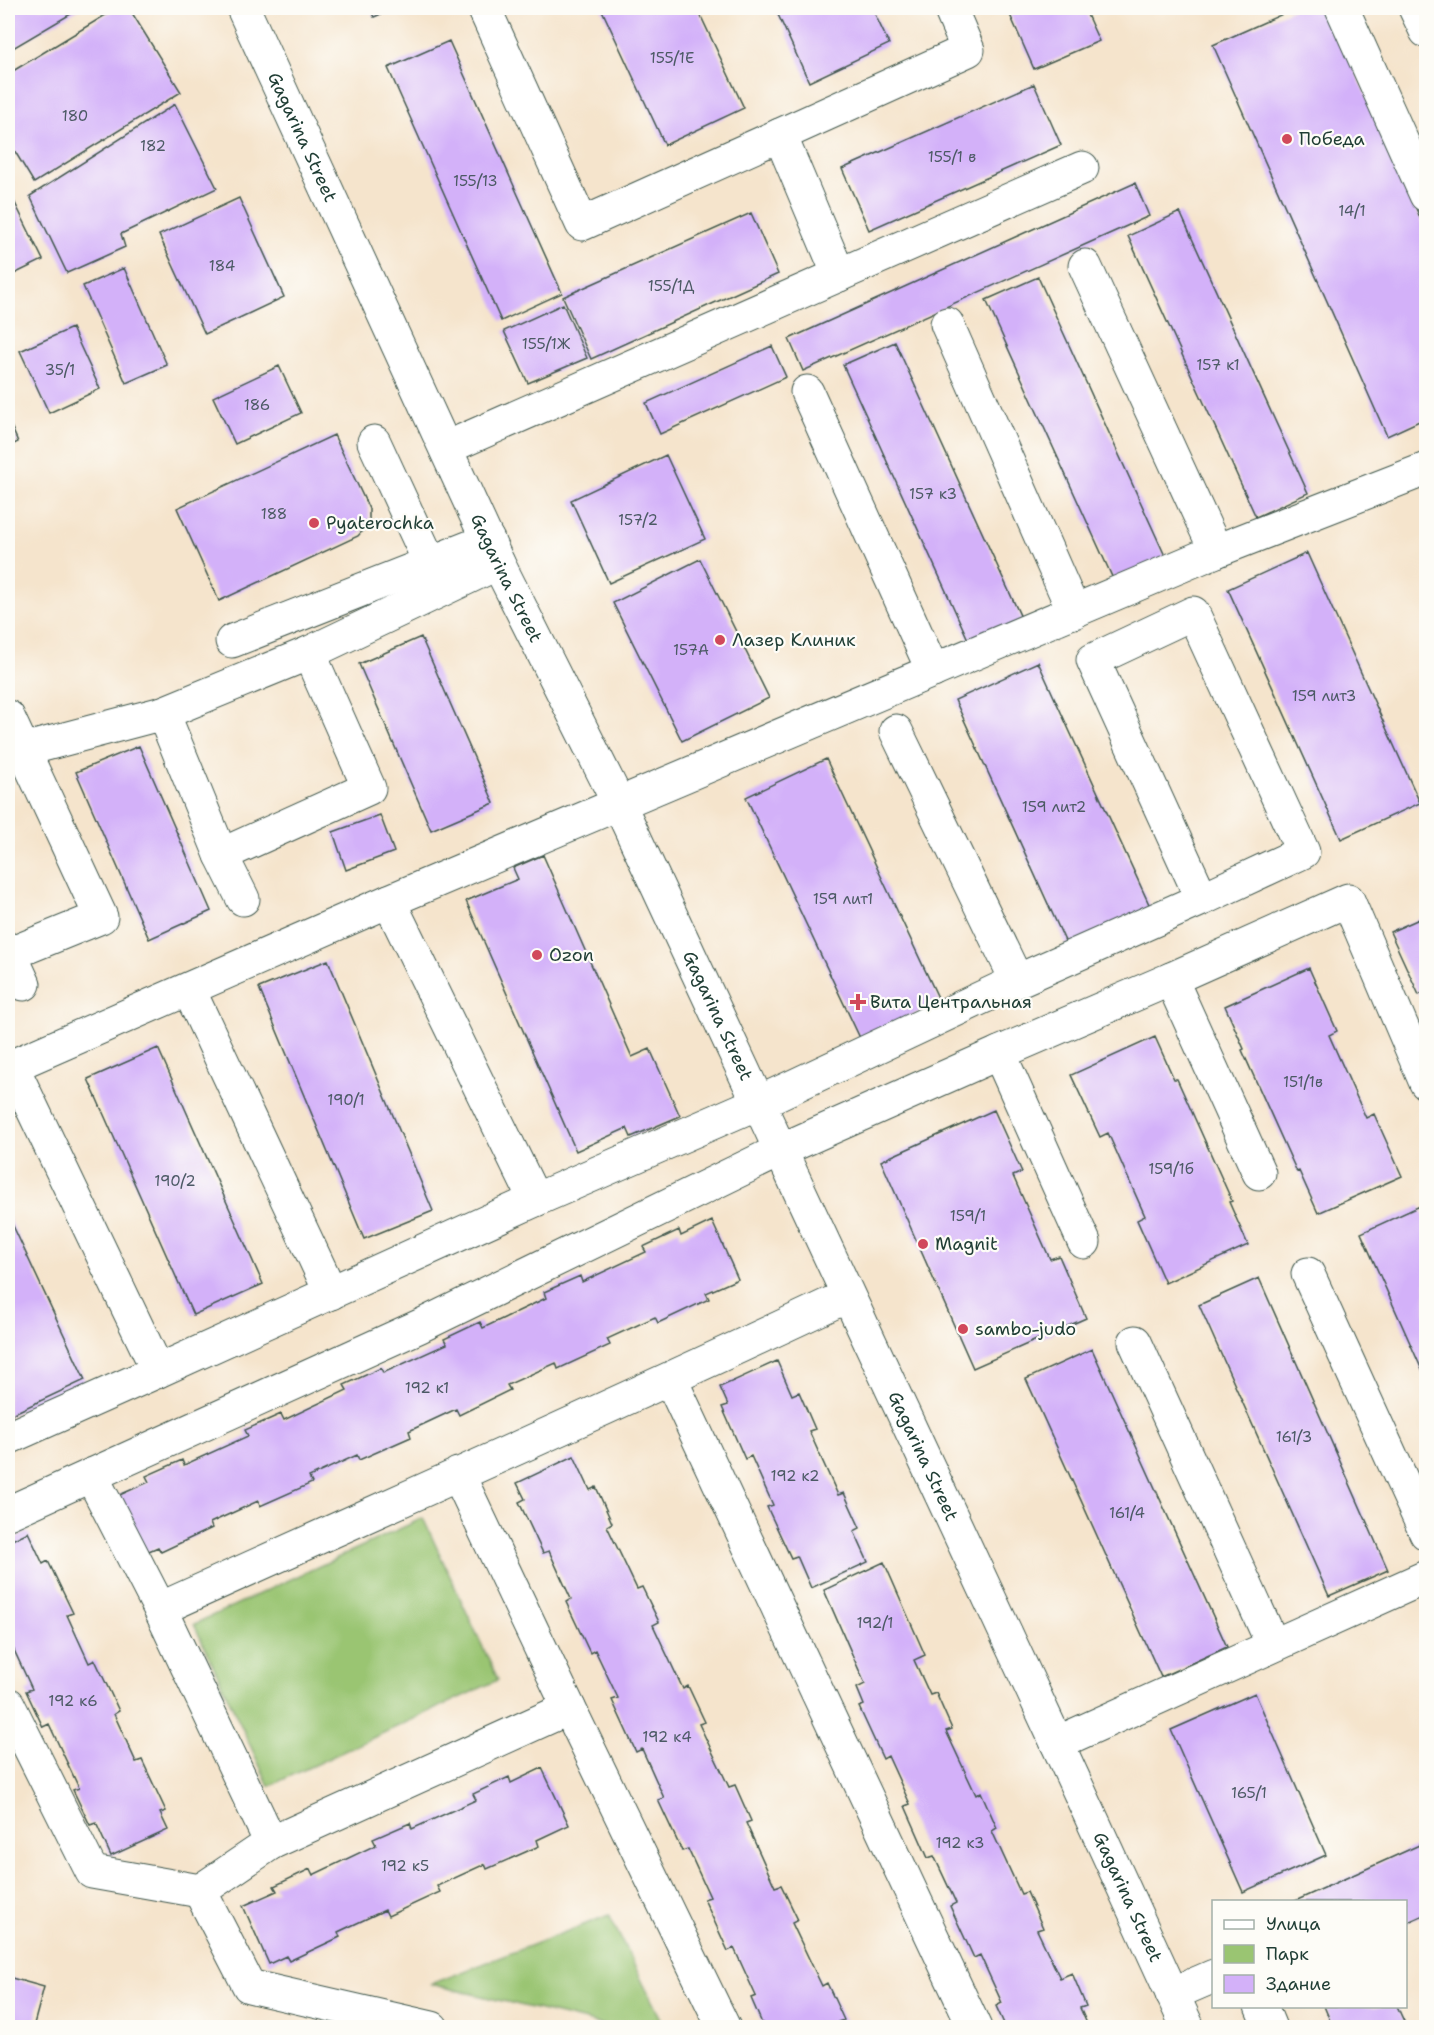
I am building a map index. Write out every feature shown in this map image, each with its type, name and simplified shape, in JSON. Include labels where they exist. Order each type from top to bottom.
[{"type":"street","name":"Gagarina Street","points":[[243,8],[493,552],[620,804],[760,1102],[847,1296],[1058,1743],[1188,2028]]},
{"type":"street","points":[[484,8],[582,224],[968,50],[950,8]]},
{"type":"street","points":[[1342,8],[1426,195]]},
{"type":"street","points":[[1415,8],[1426,31]]},
{"type":"street","points":[[780,135],[839,275]]},
{"type":"street","points":[[446,448],[1082,168]]},
{"type":"street","points":[[1086,266],[1216,551]]},
{"type":"street","points":[[947,324],[1074,612]]},
{"type":"street","points":[[807,392],[933,671]]},
{"type":"street","points":[[374,442],[439,574]]},
{"type":"street","points":[[158,1371],[10,1068],[389,901],[1216,551],[1426,469]]},
{"type":"street","points":[[232,641],[439,574],[493,552]]},
{"type":"street","points":[[15,752],[163,713],[309,653],[439,574]]},
{"type":"street","points":[[8,1438],[535,1200],[760,1102],[1017,981],[1202,899],[1303,852],[1193,613],[1093,660],[1202,899]]},
{"type":"street","points":[[221,855],[369,788],[309,653]]},
{"type":"street","points":[[163,713],[221,855],[243,898]]},
{"type":"street","points":[[8,717],[15,752],[101,917],[9,951],[24,984]]},
{"type":"street","points":[[896,731],[1017,981]]},
{"type":"street","points":[[8,1512],[420,1326],[781,1150],[1348,900],[1426,1083]]},
{"type":"street","points":[[389,901],[535,1200]]},
{"type":"street","points":[[1171,979],[1258,1173]]},
{"type":"street","points":[[189,990],[331,1293]]},
{"type":"street","points":[[999,1053],[1084,1242]]},
{"type":"street","points":[[1308,1274],[1426,1533]]},
{"type":"street","points":[[160,1609],[671,1380],[847,1296]]},
{"type":"street","points":[[1135,1342],[1273,1646]]},
{"type":"street","points":[[671,1380],[975,2028]]},
{"type":"street","points":[[91,1474],[160,1609],[271,1843]]},
{"type":"street","points":[[458,1474],[724,2028]]},
{"type":"street","points":[[1058,1743],[1426,1577]]},
{"type":"street","points":[[8,1704],[92,1872],[200,1891],[271,1843],[569,1708]]},
{"type":"street","points":[[200,1891],[249,1986],[432,2028]]},
{"type":"street","points":[[1172,1994],[1212,1977]]},
{"type":"street","points":[[1261,2008],[1270,2028]]},
{"type":"green space","points":[[423,1518],[498,1680],[269,1786],[194,1624]]},
{"type":"green space","points":[[609,1915],[665,2027],[611,2027],[431,1984]]},
{"type":"building","points":[[8,8],[81,8],[8,51]]},
{"type":"building","points":[[117,8],[129,8],[181,92],[34,183],[8,140],[8,74]]},
{"type":"building","points":[[369,8],[395,8],[374,17]]},
{"type":"building","points":[[601,8],[697,8],[744,108],[665,145]]},
{"type":"building","points":[[775,8],[872,8],[889,44],[809,82]]},
{"type":"building","points":[[1007,8],[1084,8],[1099,41],[1034,69]]},
{"type":"building","points":[[1296,8],[1327,8],[1426,231],[1426,418],[1387,436],[1213,45]]},
{"type":"building","points":[[449,41],[562,293],[501,321],[388,68]]},
{"type":"building","points":[[1034,84],[1061,145],[869,230],[842,169]]},
{"type":"building","points":[[175,104],[217,188],[121,234],[125,247],[67,273],[30,196]]},
{"type":"building","points":[[1135,183],[1149,216],[803,371],[789,339]]},
{"type":"building","points":[[239,198],[284,297],[205,334],[159,235]]},
{"type":"building","points":[[13,199],[43,260],[8,277],[8,201]]},
{"type":"building","points":[[1180,212],[1308,493],[1256,517],[1128,236]]},
{"type":"building","points":[[751,213],[778,274],[591,359],[563,297]]},
{"type":"building","points":[[124,268],[167,365],[126,383],[83,286]]},
{"type":"building","points":[[1038,277],[1166,558],[1114,581],[986,300]]},
{"type":"building","points":[[563,304],[587,358],[528,383],[504,331]]},
{"type":"building","points":[[72,328],[100,389],[49,413],[20,351]]},
{"type":"building","points":[[895,342],[1023,622],[971,646],[843,365]]},
{"type":"building","points":[[772,346],[786,377],[660,434],[646,403]]},
{"type":"building","points":[[279,366],[301,413],[235,444],[213,397]]},
{"type":"building","points":[[8,419],[18,442],[8,447]]},
{"type":"building","points":[[334,435],[369,509],[369,519],[365,528],[358,536],[219,601],[177,508]]},
{"type":"building","points":[[666,455],[705,539],[609,583],[571,500]]},
{"type":"building","points":[[1307,553],[1420,803],[1341,839],[1228,589]]},
{"type":"building","points":[[700,559],[769,698],[682,741],[613,603]]},
{"type":"building","points":[[421,637],[494,803],[431,830],[359,664]]},
{"type":"building","points":[[1038,662],[1153,913],[1070,952],[955,700]]},
{"type":"building","points":[[139,746],[211,911],[149,939],[76,772]]},
{"type":"building","points":[[826,759],[940,1002],[861,1040],[746,797]]},
{"type":"building","points":[[380,815],[394,852],[346,870],[333,832]]},
{"type":"building","points":[[543,855],[632,1057],[650,1049],[680,1116],[631,1137],[627,1128],[576,1151],[466,901],[518,879],[513,868]]},
{"type":"building","points":[[1426,916],[1426,991],[1419,995],[1390,932]]},
{"type":"building","points":[[328,960],[433,1211],[364,1239],[259,988]]},
{"type":"building","points":[[1309,968],[1337,1031],[1329,1035],[1366,1118],[1374,1114],[1402,1176],[1318,1213],[1242,1050],[1244,1049],[1225,1006]]},
{"type":"building","points":[[1155,1037],[1174,1079],[1177,1079],[1232,1201],[1229,1202],[1248,1245],[1165,1283],[1137,1220],[1145,1216],[1108,1133],[1100,1137],[1071,1075]]},
{"type":"building","points":[[158,1048],[263,1284],[193,1315],[88,1079]]},
{"type":"building","points":[[994,1110],[1022,1172],[1013,1176],[1050,1259],[1059,1256],[1086,1318],[973,1368],[881,1161]]},
{"type":"building","points":[[1420,1206],[1426,1221],[1426,1379],[1361,1233]]},
{"type":"building","points":[[8,1215],[85,1380],[8,1416]]},
{"type":"building","points":[[712,1221],[738,1279],[706,1293],[709,1299],[658,1323],[655,1317],[607,1339],[610,1345],[558,1369],[556,1363],[507,1385],[510,1390],[459,1415],[456,1409],[409,1431],[411,1437],[359,1460],[357,1455],[309,1477],[312,1483],[260,1506],[258,1501],[210,1523],[212,1528],[161,1552],[158,1547],[142,1554],[115,1497],[149,1482],[146,1476],[182,1460],[184,1465],[248,1436],[245,1430],[281,1414],[284,1420],[347,1390],[344,1385],[381,1368],[383,1373],[447,1344],[444,1339],[480,1322],[483,1328],[546,1298],[544,1292],[580,1276],[582,1282],[646,1252],[643,1247],[679,1230],[681,1236]]},
{"type":"building","points":[[1259,1278],[1388,1570],[1329,1596],[1199,1305]]},
{"type":"building","points":[[1092,1349],[1227,1647],[1161,1677],[1026,1379]]},
{"type":"building","points":[[777,1361],[792,1395],[799,1392],[815,1429],[809,1431],[838,1495],[844,1493],[860,1528],[854,1531],[868,1562],[811,1588],[797,1556],[791,1558],[767,1507],[773,1505],[751,1456],[745,1459],[722,1407],[728,1405],[720,1387]]},
{"type":"building","points":[[574,1456],[590,1490],[596,1487],[612,1523],[607,1526],[637,1589],[642,1587],[659,1622],[653,1625],[683,1689],[688,1686],[705,1722],[699,1724],[729,1787],[735,1785],[751,1821],[746,1823],[775,1887],[781,1885],[798,1920],[792,1923],[822,1986],[827,1983],[844,2020],[838,2022],[841,2028],[764,2028],[751,1998],[756,1996],[734,1948],[728,1951],[704,1899],[710,1897],[688,1849],[682,1851],[658,1800],[664,1798],[642,1749],[636,1752],[612,1700],[618,1698],[595,1650],[590,1653],[566,1602],[571,1599],[549,1551],[543,1553],[519,1502],[525,1499],[517,1483]]},
{"type":"building","points":[[28,1532],[43,1564],[48,1561],[73,1613],[67,1615],[89,1663],[95,1660],[119,1711],[114,1714],[136,1762],[142,1760],[166,1811],[160,1813],[168,1830],[111,1856],[96,1823],[90,1825],[73,1790],[79,1788],[49,1724],[43,1727],[26,1691],[32,1689],[8,1637],[8,1542]]},
{"type":"building","points":[[884,1562],[925,1655],[914,1660],[930,1695],[936,1693],[952,1729],[946,1731],[976,1795],[981,1792],[997,1828],[992,1831],[1021,1894],[1027,1892],[1043,1928],[1037,1930],[1060,1978],[1072,1973],[1086,2006],[1080,2008],[1089,2028],[1006,2028],[996,2006],[1002,2003],[980,1955],[974,1958],[950,1906],[956,1903],[934,1856],[928,1858],[905,1806],[910,1804],[888,1756],[883,1759],[859,1707],[864,1705],[857,1688],[865,1684],[824,1590]]},
{"type":"building","points":[[1255,1693],[1326,1855],[1243,1892],[1171,1730]]},
{"type":"building","points":[[542,1768],[569,1825],[537,1840],[539,1846],[487,1869],[485,1864],[437,1886],[440,1892],[388,1916],[385,1910],[338,1932],[340,1937],[289,1961],[286,1956],[269,1964],[243,1906],[277,1891],[274,1886],[310,1869],[313,1875],[376,1845],[373,1839],[410,1823],[412,1829],[476,1800],[473,1794],[509,1777],[511,1783]]},
{"type":"building","points":[[1426,1842],[1426,1914],[1407,1923],[1407,1900],[1297,1900]]},
{"type":"building","points":[[8,1977],[44,1987],[33,2028],[8,2028]]},
{"type":"building","points":[[1325,2008],[1398,2008],[1407,2028],[1333,2028]]},
{"type":"place","name":"Победа","points":[[1287,139]]},
{"type":"place","name":"Pyaterochka","points":[[314,523]]},
{"type":"place","name":"Лазер Клиник","points":[[720,640]]},
{"type":"place","name":"Ozon","points":[[537,955]]},
{"type":"place","name":"Вита Центральная","points":[[858,1002]]},
{"type":"place","name":"Magnit","points":[[923,1244]]},
{"type":"place","name":"sambo-judo","points":[[963,1329]]}]
